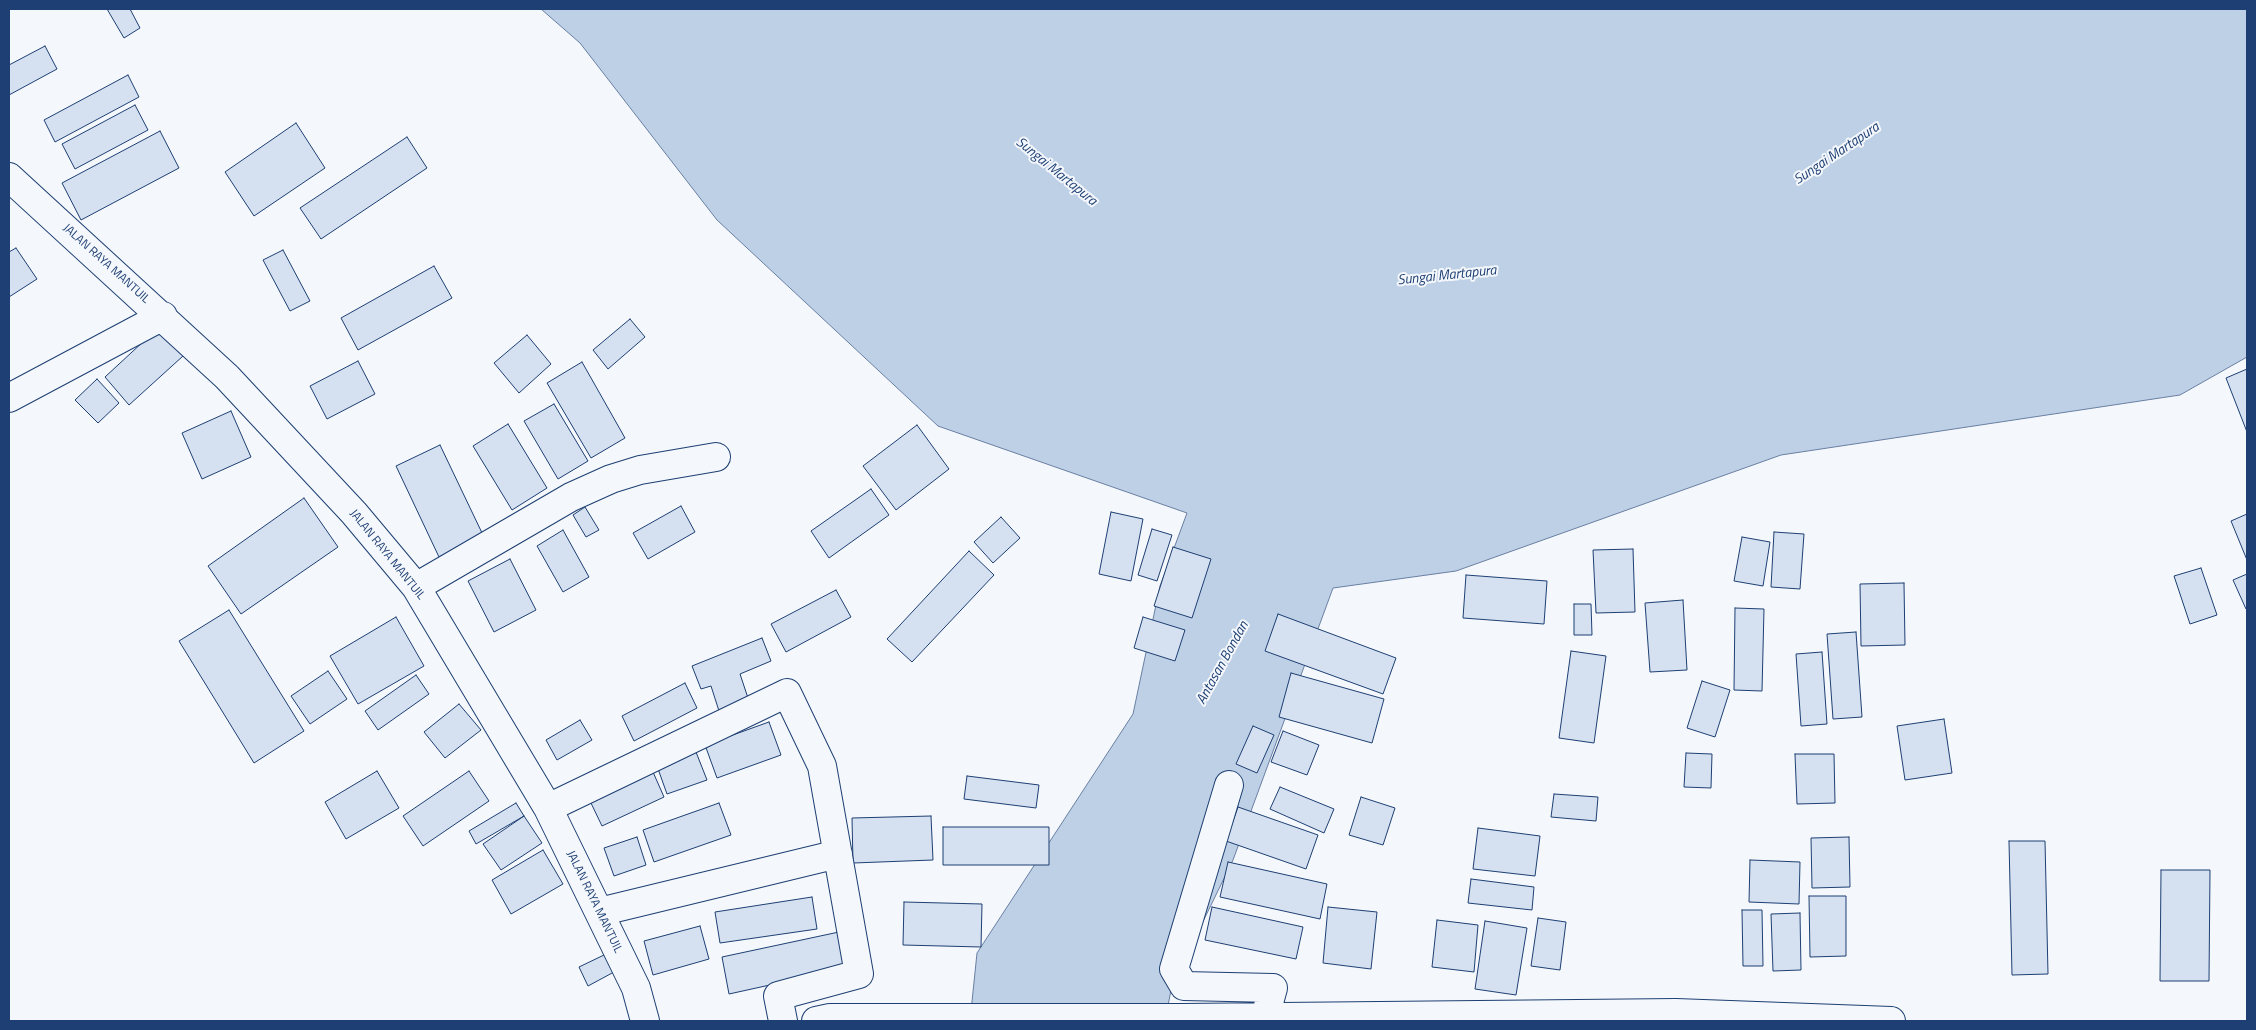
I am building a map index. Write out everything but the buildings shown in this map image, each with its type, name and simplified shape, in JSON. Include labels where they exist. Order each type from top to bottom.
[{"type":"street","name":"JALAN RAYA MANTUIL","points":[[9,177],[163,316],[227,377],[341,499],[416,587],[548,808],[636,988],[645,1021]]},
{"type":"street","points":[[9,398],[163,316]]},
{"type":"street","points":[[416,587],[571,497],[611,479],[640,470],[716,457]]},
{"type":"street","points":[[548,808],[787,693],[822,766],[859,974],[778,996],[783,1021]]},
{"type":"street","points":[[1229,785],[1174,969],[1184,986],[1273,988],[1264,1019]]},
{"type":"street","points":[[599,912],[838,854]]},
{"type":"street","points":[[823,1020],[1264,1019],[1676,1013],[1892,1021]]},
{"type":"water","points":[[541,9],[2247,9],[2247,357],[2180,395],[1781,455],[1456,571],[1333,588],[1233,860],[1172,985],[1165,1021],[970,1021],[977,953],[1133,714],[1160,586],[1187,513],[938,426],[717,220],[580,43]]},
{"type":"water label","name":"Sungai Martapura","points":[[1837,154]]},
{"type":"water label","name":"Sungai Martapura","points":[[1056,172]]},
{"type":"water label","name":"Sungai Martapura","points":[[1447,276]]},
{"type":"water label","name":"Antasan Bondan","points":[[1223,663]]}]
